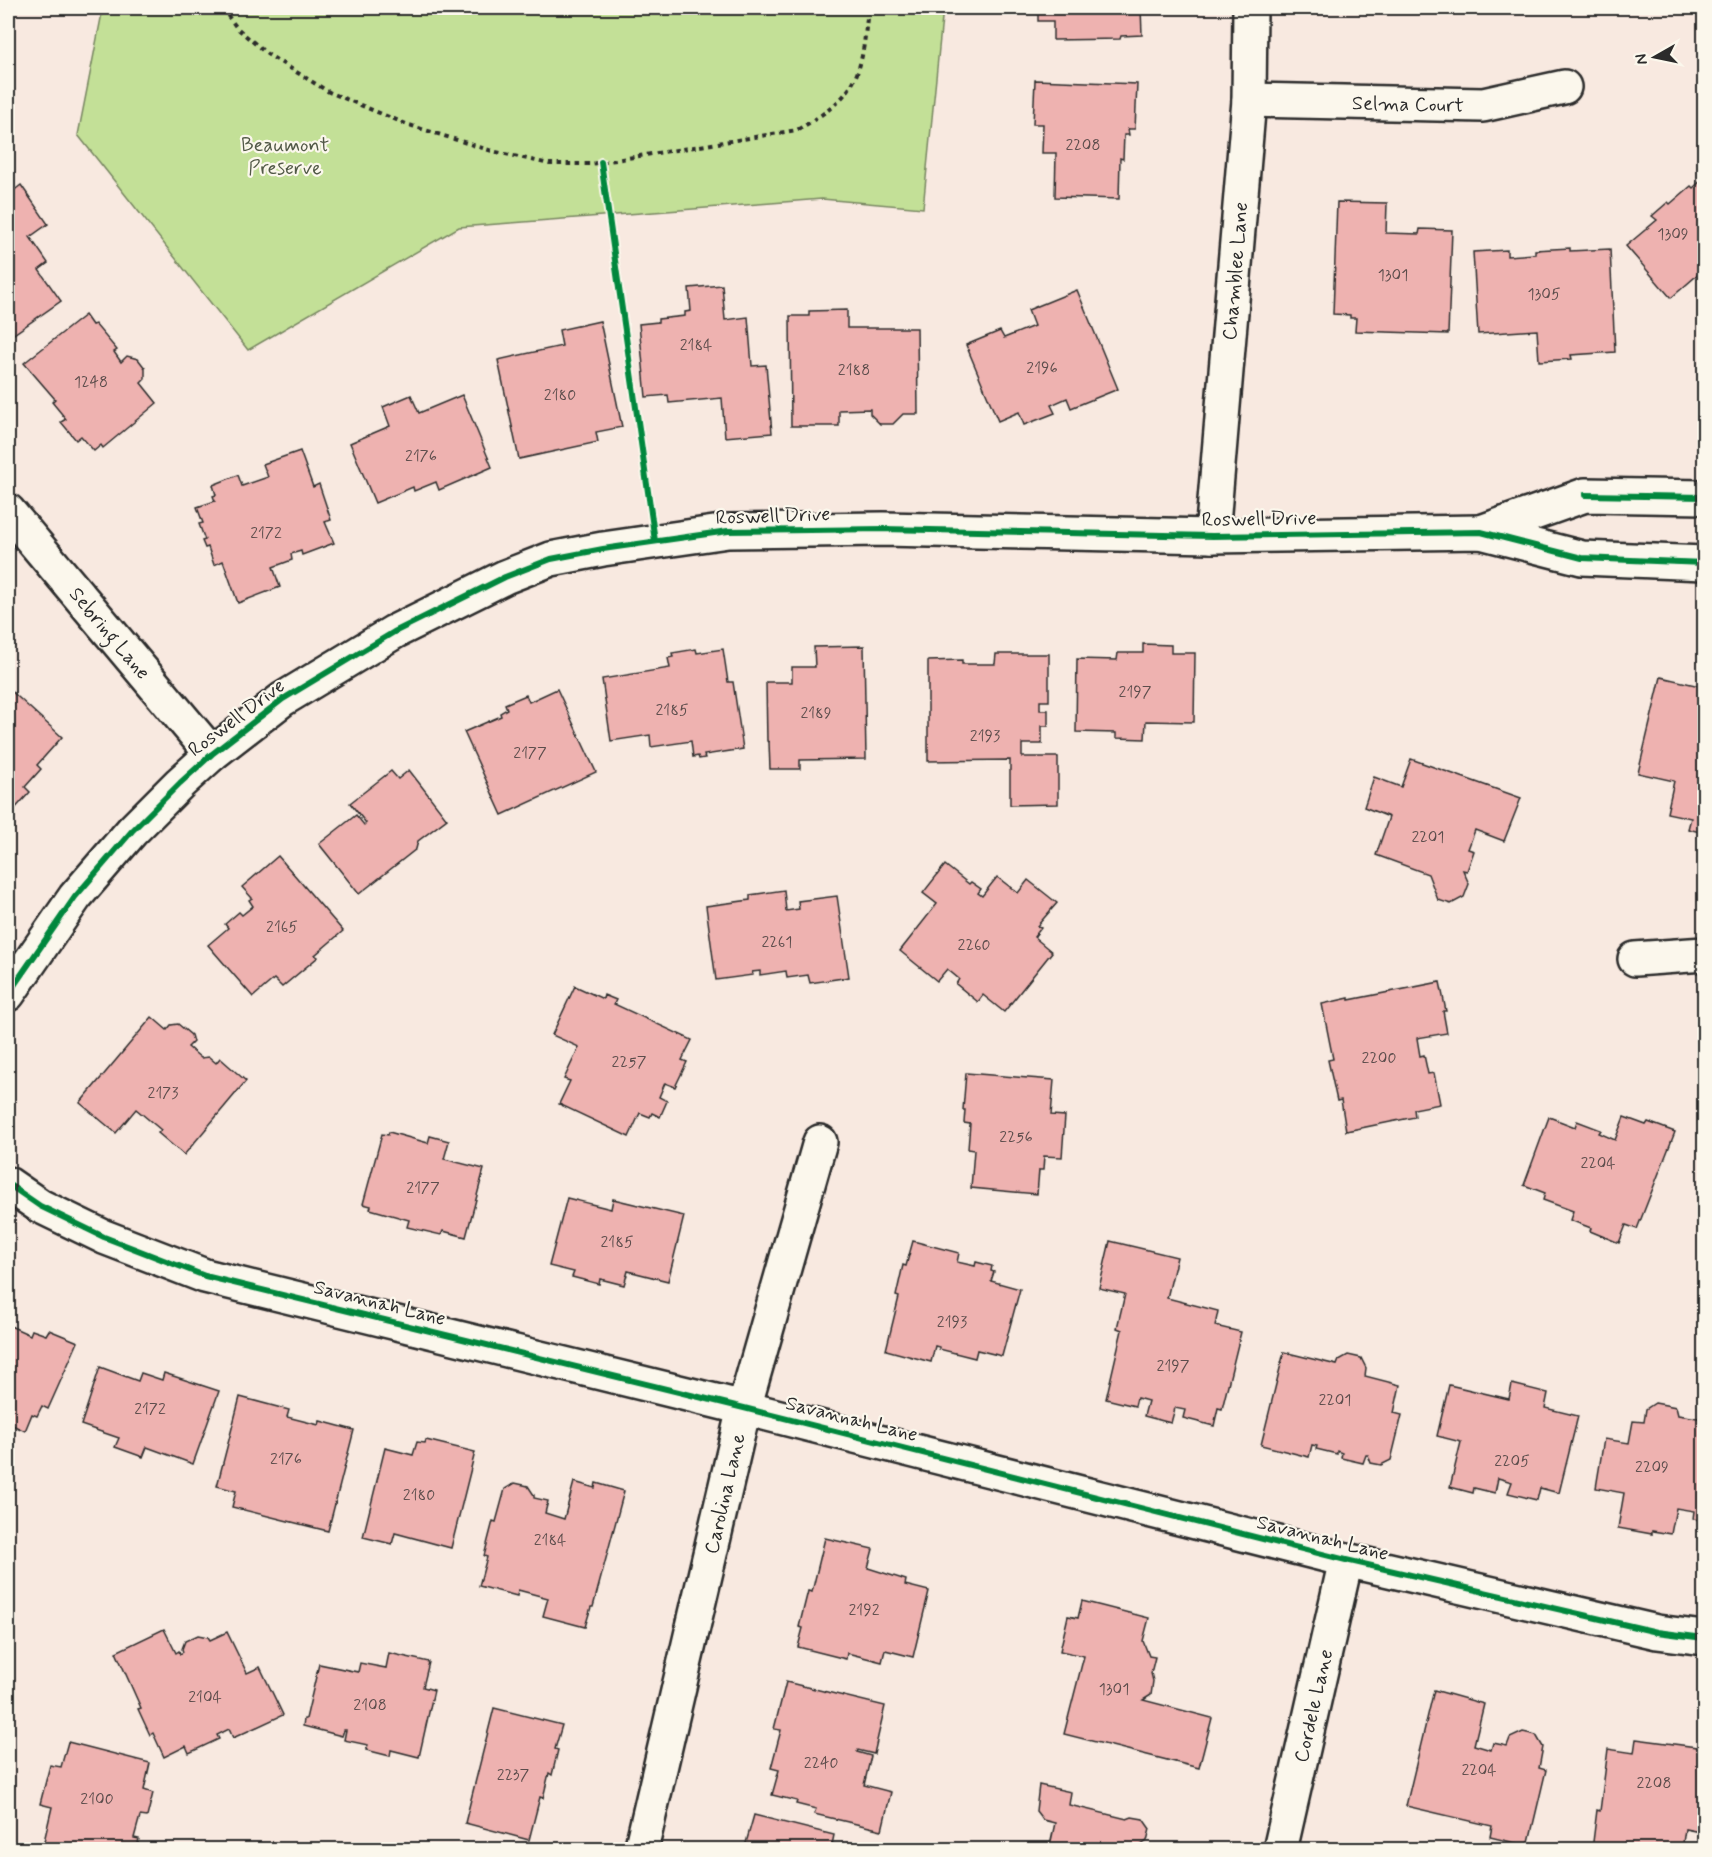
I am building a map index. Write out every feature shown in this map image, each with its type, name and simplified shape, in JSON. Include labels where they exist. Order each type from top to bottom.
[{"type":"street","name":"Chamblee Lane","points":[[1212,536],[1249,100],[1250,8]]},
{"type":"street","name":"Selma Court","points":[[1249,100],[1483,105],[1564,87]]},
{"type":"street","name":"Roswell Drive","points":[[1481,532],[1585,495],[1704,497]]},
{"type":"street","name":"Sebring Lane","points":[[8,511],[212,754]]},
{"type":"street","name":"Roswell Drive","points":[[8,994],[75,897],[132,831],[212,754],[283,699],[394,632],[505,577],[551,559],[728,531],[883,529],[1212,536],[1481,532],[1582,558],[1704,563]]},
{"type":"street","points":[[1635,959],[1704,954]]},
{"type":"street","name":"Carolina Lane","points":[[641,1850],[744,1408],[819,1142]]},
{"type":"street","name":"Savannah Lane","points":[[8,1184],[40,1206],[104,1237],[205,1276],[744,1408],[1346,1560],[1657,1632],[1704,1638]]},
{"type":"street","name":"Cordele Lane","points":[[1280,1850],[1346,1560]]},
{"type":"path","points":[[222,8],[237,28],[267,54],[329,92],[406,124],[492,151],[549,164],[601,162],[797,130],[824,115],[846,95],[858,76],[868,8]]},
{"type":"path","points":[[601,162],[655,541]]},
{"type":"green space","name":"Beaumont Preserve","points":[[103,8],[943,8],[923,208],[822,199],[459,227],[248,350],[78,135]]},
{"type":"building","points":[[1038,8],[1141,8],[1142,35],[1121,36],[1120,39],[1053,40],[1053,21],[1038,21]]},
{"type":"building","points":[[1035,80],[1137,84],[1135,129],[1128,129],[1129,135],[1124,135],[1123,159],[1120,158],[1119,199],[1055,197],[1056,153],[1042,153],[1043,124],[1033,124]]},
{"type":"building","points":[[1704,178],[1704,274],[1702,271],[1671,298],[1626,246],[1657,220],[1652,216],[1668,202],[1670,204]]},
{"type":"building","points":[[21,185],[48,224],[30,237],[48,263],[39,270],[61,301],[8,338],[8,195]]},
{"type":"building","points":[[1337,202],[1387,203],[1386,233],[1419,234],[1420,229],[1452,230],[1448,334],[1355,331],[1356,318],[1350,318],[1350,315],[1333,314]]},
{"type":"building","points":[[1570,248],[1570,251],[1610,249],[1615,352],[1571,355],[1572,359],[1539,361],[1537,330],[1478,334],[1473,252],[1507,250],[1507,256],[1535,254],[1535,250]]},
{"type":"building","points":[[722,285],[725,320],[748,317],[752,366],[766,365],[772,433],[725,437],[722,398],[669,403],[668,395],[646,397],[639,324],[685,316],[685,312],[691,311],[689,288]]},
{"type":"building","points":[[1077,290],[1118,389],[1071,408],[1067,398],[1051,405],[1055,413],[1024,425],[1019,412],[998,421],[966,345],[1000,331],[1004,338],[1034,326],[1028,310]]},
{"type":"building","points":[[847,310],[847,328],[917,328],[918,414],[903,414],[893,424],[880,424],[870,414],[870,409],[839,410],[839,426],[791,426],[790,316],[809,316],[809,311]]},
{"type":"building","points":[[85,315],[117,350],[114,352],[121,362],[127,356],[138,359],[145,368],[145,379],[141,383],[157,403],[103,448],[101,445],[94,451],[81,436],[76,440],[61,422],[66,419],[52,402],[55,399],[24,363]]},
{"type":"building","points":[[600,321],[622,427],[596,432],[598,442],[519,459],[498,360],[562,346],[559,330]]},
{"type":"building","points":[[411,395],[419,413],[462,395],[492,467],[439,490],[436,482],[414,491],[413,487],[375,503],[350,443],[390,426],[383,407]]},
{"type":"building","points":[[300,451],[313,487],[319,484],[331,520],[325,522],[334,543],[302,555],[301,551],[291,554],[292,560],[273,567],[280,587],[238,603],[223,561],[214,565],[208,547],[205,548],[202,541],[205,540],[199,524],[203,523],[197,507],[215,501],[213,485],[238,475],[242,486],[268,477],[263,464]]},
{"type":"building","points":[[1143,644],[1171,645],[1171,653],[1195,653],[1194,722],[1146,721],[1145,739],[1116,738],[1116,733],[1076,732],[1077,659],[1117,660],[1118,653],[1143,653]]},
{"type":"building","points":[[864,646],[866,759],[800,760],[800,769],[770,769],[766,682],[792,682],[792,667],[815,667],[814,647]]},
{"type":"building","points":[[696,649],[697,653],[723,649],[728,682],[733,682],[743,749],[704,755],[705,758],[699,759],[698,756],[693,757],[691,741],[651,747],[650,735],[611,741],[602,679],[670,668],[668,658],[673,657],[672,653]]},
{"type":"building","points":[[996,654],[1049,654],[1049,701],[1040,701],[1040,710],[1048,710],[1048,726],[1042,726],[1042,744],[1022,744],[1022,757],[1058,757],[1058,804],[1010,805],[1010,760],[928,761],[928,661],[962,660],[962,664],[995,664]]},
{"type":"building","points":[[1661,677],[1704,687],[1704,711],[1699,736],[1704,737],[1704,833],[1688,829],[1691,818],[1667,813],[1674,781],[1638,773]]},
{"type":"building","points":[[8,688],[62,737],[37,765],[41,769],[25,787],[30,792],[11,813],[8,809]]},
{"type":"building","points":[[557,689],[596,772],[502,815],[464,732],[501,716],[500,713],[507,709],[505,704],[526,695],[529,702]]},
{"type":"building","points":[[1411,759],[1521,798],[1504,841],[1475,830],[1468,849],[1474,851],[1467,871],[1463,870],[1469,884],[1464,897],[1451,904],[1438,900],[1428,874],[1376,855],[1389,817],[1364,807],[1374,777],[1401,787]]},
{"type":"building","points":[[409,770],[447,819],[418,841],[416,849],[359,894],[319,844],[356,815],[364,825],[366,823],[350,803],[391,771],[398,779]]},
{"type":"building","points":[[278,856],[343,931],[315,955],[318,957],[282,987],[274,979],[253,997],[208,945],[228,928],[225,924],[239,912],[242,915],[253,906],[249,900],[252,898],[242,887]]},
{"type":"building","points":[[945,865],[969,884],[971,882],[981,889],[978,893],[982,896],[997,877],[1018,893],[1028,880],[1057,903],[1037,926],[1041,928],[1034,937],[1052,952],[1004,1012],[983,995],[978,1002],[956,984],[959,979],[947,969],[937,981],[900,951],[937,904],[923,893]]},
{"type":"building","points":[[784,890],[786,911],[799,909],[798,901],[837,896],[849,977],[810,983],[808,975],[787,978],[786,971],[760,975],[760,971],[752,972],[753,975],[716,980],[706,906],[750,900],[750,895]]},
{"type":"building","points":[[1440,982],[1446,1011],[1443,1011],[1447,1033],[1417,1038],[1420,1056],[1424,1055],[1428,1074],[1434,1073],[1440,1104],[1414,1109],[1415,1117],[1346,1131],[1341,1100],[1337,1101],[1328,1060],[1333,1059],[1322,1004]]},
{"type":"building","points":[[575,986],[603,999],[604,995],[616,1000],[614,1004],[692,1040],[682,1060],[687,1062],[675,1087],[665,1083],[659,1097],[667,1101],[660,1117],[652,1113],[650,1117],[640,1113],[629,1137],[559,1104],[570,1081],[564,1079],[579,1047],[552,1035]]},
{"type":"building","points":[[152,1017],[167,1030],[171,1025],[178,1024],[191,1035],[193,1042],[188,1047],[201,1058],[209,1057],[216,1063],[220,1058],[246,1081],[184,1155],[158,1133],[161,1130],[136,1109],[116,1133],[80,1103]]},
{"type":"building","points":[[966,1073],[1054,1080],[1051,1115],[1065,1116],[1062,1157],[1044,1156],[1043,1170],[1039,1170],[1037,1194],[971,1188],[974,1150],[968,1149],[970,1124],[964,1123]]},
{"type":"building","points":[[1549,1117],[1575,1127],[1577,1121],[1601,1130],[1599,1133],[1615,1140],[1624,1117],[1646,1125],[1648,1122],[1675,1132],[1637,1229],[1626,1225],[1619,1243],[1570,1220],[1573,1211],[1543,1200],[1545,1193],[1524,1185]]},
{"type":"building","points":[[389,1132],[428,1143],[430,1136],[449,1141],[444,1159],[484,1169],[466,1237],[443,1231],[441,1235],[407,1227],[409,1220],[370,1209],[371,1206],[363,1204],[382,1134],[388,1135]]},
{"type":"building","points":[[567,1198],[611,1209],[613,1199],[684,1216],[668,1281],[628,1271],[624,1285],[600,1279],[599,1284],[572,1277],[574,1272],[549,1266]]},
{"type":"building","points":[[913,1241],[959,1253],[957,1262],[975,1266],[976,1262],[992,1266],[991,1271],[994,1272],[991,1281],[1020,1289],[1002,1356],[977,1350],[975,1358],[935,1346],[931,1362],[886,1350],[899,1297],[896,1296],[903,1265],[906,1266]]},
{"type":"building","points":[[1110,1241],[1177,1257],[1167,1298],[1218,1311],[1215,1326],[1241,1332],[1222,1409],[1218,1408],[1214,1426],[1183,1418],[1185,1410],[1175,1408],[1171,1423],[1144,1416],[1148,1401],[1137,1398],[1135,1406],[1106,1399],[1122,1330],[1117,1328],[1125,1294],[1099,1288]]},
{"type":"building","points":[[8,1325],[30,1335],[32,1330],[46,1335],[49,1330],[78,1342],[48,1409],[42,1406],[37,1416],[32,1414],[25,1431],[8,1423]]},
{"type":"building","points":[[1284,1352],[1337,1365],[1339,1360],[1348,1355],[1361,1358],[1366,1368],[1365,1376],[1400,1385],[1394,1413],[1402,1415],[1391,1460],[1381,1465],[1371,1463],[1366,1455],[1363,1463],[1341,1458],[1342,1453],[1337,1451],[1337,1454],[1316,1449],[1317,1446],[1312,1445],[1309,1457],[1261,1445]]},
{"type":"building","points":[[100,1367],[138,1381],[141,1373],[162,1380],[164,1373],[219,1391],[193,1464],[147,1447],[143,1457],[115,1447],[119,1438],[81,1425]]},
{"type":"building","points":[[1512,1384],[1548,1393],[1545,1408],[1578,1416],[1559,1493],[1540,1488],[1537,1500],[1508,1493],[1512,1482],[1498,1478],[1495,1493],[1474,1488],[1473,1493],[1450,1487],[1461,1442],[1437,1436],[1449,1385],[1509,1399]]},
{"type":"building","points":[[240,1397],[289,1410],[287,1417],[319,1425],[320,1421],[354,1430],[328,1531],[232,1507],[236,1491],[217,1486]]},
{"type":"building","points":[[1655,1403],[1676,1407],[1678,1415],[1704,1419],[1704,1521],[1693,1519],[1694,1511],[1676,1508],[1671,1534],[1652,1531],[1652,1534],[1618,1528],[1624,1493],[1596,1488],[1604,1439],[1629,1443],[1633,1421],[1644,1422],[1646,1409]]},
{"type":"building","points":[[426,1440],[475,1452],[451,1548],[395,1533],[392,1544],[363,1537],[385,1448],[413,1455],[417,1442],[425,1443]]},
{"type":"building","points":[[574,1482],[595,1488],[596,1483],[624,1491],[593,1607],[591,1607],[585,1627],[543,1616],[548,1598],[518,1590],[517,1596],[479,1586],[493,1521],[496,1522],[505,1489],[515,1483],[528,1486],[534,1498],[548,1501],[545,1513],[564,1519]]},
{"type":"building","points":[[825,1538],[873,1549],[868,1568],[906,1580],[905,1585],[929,1591],[913,1657],[885,1650],[882,1662],[847,1653],[846,1659],[798,1647],[803,1628],[799,1627],[808,1591],[812,1592]]},
{"type":"building","points":[[1082,1601],[1149,1618],[1143,1641],[1149,1656],[1155,1657],[1151,1673],[1153,1681],[1151,1695],[1143,1700],[1212,1718],[1199,1768],[1064,1734],[1084,1656],[1060,1651],[1068,1616],[1078,1618]]},
{"type":"building","points":[[164,1629],[176,1653],[179,1651],[180,1654],[183,1652],[185,1641],[198,1635],[208,1637],[210,1640],[227,1632],[247,1673],[260,1667],[283,1715],[233,1738],[229,1729],[217,1735],[219,1739],[189,1753],[186,1746],[164,1757],[153,1733],[150,1735],[138,1709],[141,1708],[116,1652]]},
{"type":"building","points":[[389,1653],[429,1662],[423,1687],[434,1690],[419,1757],[391,1750],[390,1756],[366,1750],[368,1745],[344,1740],[346,1730],[342,1736],[303,1726],[319,1664],[358,1672],[360,1663],[386,1668]]},
{"type":"building","points":[[786,1682],[885,1706],[874,1754],[858,1750],[857,1752],[871,1756],[864,1785],[891,1792],[882,1830],[814,1814],[816,1809],[796,1804],[797,1801],[772,1795],[779,1770],[771,1768],[781,1730],[774,1729]]},
{"type":"building","points":[[1434,1690],[1484,1704],[1474,1745],[1491,1750],[1493,1743],[1507,1746],[1510,1738],[1523,1732],[1536,1735],[1543,1747],[1539,1768],[1546,1770],[1528,1846],[1490,1837],[1492,1826],[1406,1806]]},
{"type":"building","points":[[494,1708],[562,1725],[555,1749],[558,1750],[552,1775],[549,1773],[543,1798],[540,1797],[529,1840],[465,1823]]},
{"type":"building","points":[[1636,1739],[1704,1748],[1704,1829],[1701,1828],[1700,1832],[1685,1829],[1682,1850],[1592,1850],[1608,1749],[1634,1753]]},
{"type":"building","points":[[68,1742],[150,1763],[144,1790],[153,1793],[147,1817],[140,1816],[134,1838],[139,1839],[136,1850],[42,1850],[52,1807],[40,1804],[50,1765],[61,1767]]},
{"type":"building","points":[[1039,1785],[1071,1792],[1069,1805],[1127,1819],[1132,1817],[1143,1819],[1150,1829],[1147,1841],[1138,1847],[1135,1846],[1135,1850],[1049,1850],[1055,1823],[1043,1820],[1036,1811]]},
{"type":"building","points":[[754,1815],[834,1835],[831,1850],[744,1850]]},
{"type":"cycle path","points":[[601,162],[655,541]]},
{"type":"cycle path","points":[[1585,495],[1704,497]]},
{"type":"cycle path","points":[[8,994],[75,897],[132,831],[212,754],[283,699],[394,632],[505,577],[551,559],[728,531],[883,529],[1212,536],[1481,532],[1582,558],[1704,563]]},
{"type":"cycle path","points":[[8,1184],[40,1206],[104,1237],[205,1276],[744,1408],[1346,1560],[1657,1632],[1704,1638]]}]
